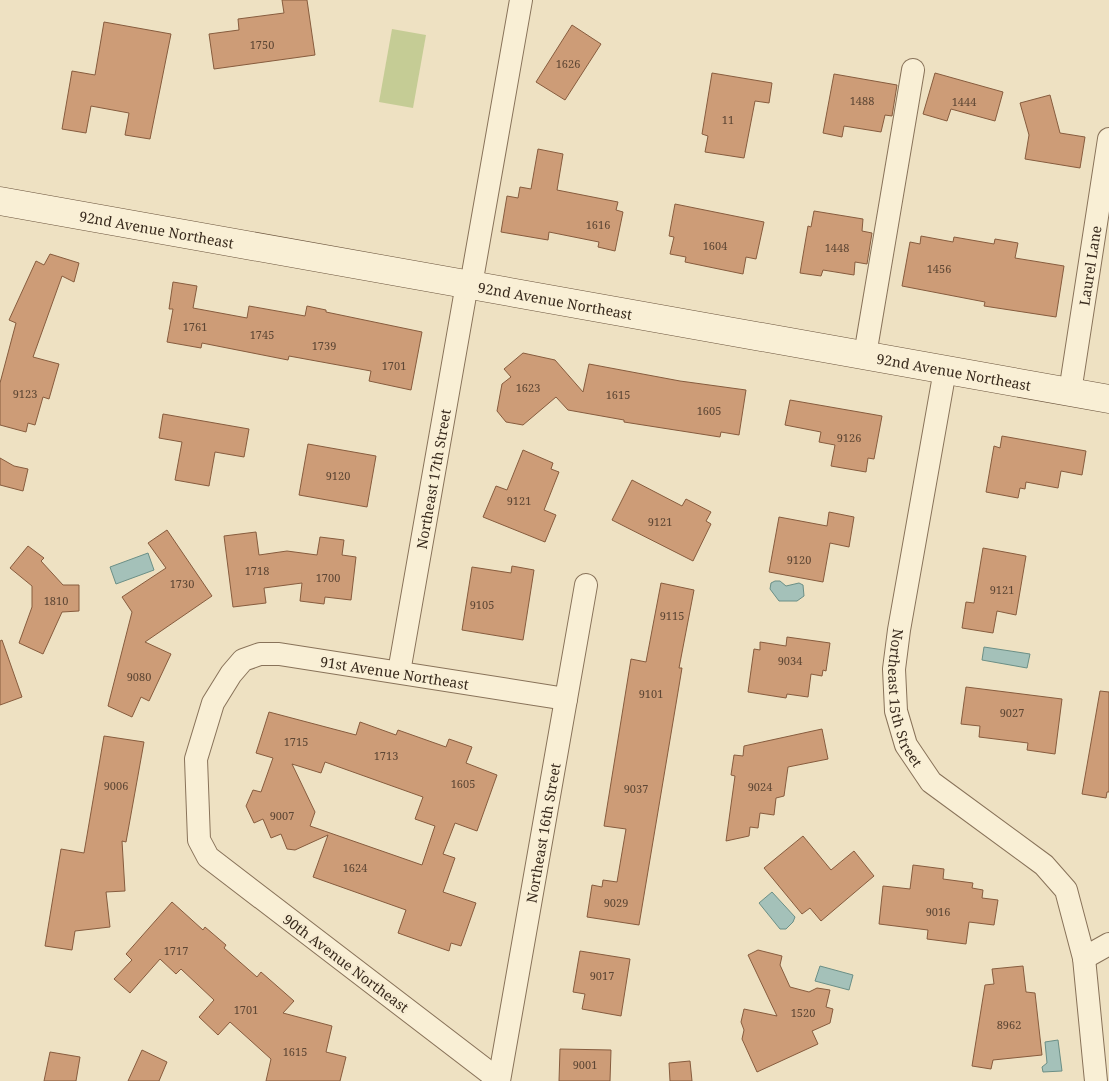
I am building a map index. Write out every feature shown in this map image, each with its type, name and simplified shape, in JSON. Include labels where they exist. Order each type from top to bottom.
[{"type":"main road","name":"92nd Avenue Northeast","points":[[0,201],[1109,399]]},
{"type":"street","name":"Northeast 17th Street","points":[[400,672],[520,0]]},
{"type":"street","points":[[865,355],[913,70]]},
{"type":"street","name":"Laurel Lane","points":[[1070,392],[1109,140]]},
{"type":"street","name":"Northeast 15th Street","points":[[945,370],[899,630],[894,668],[896,711],[906,745],[931,782],[1044,865],[1066,890],[1084,958],[1096,1081]]},
{"type":"street","name":"Northeast 16th Street","points":[[499,1080],[586,585]]},
{"type":"street","name":"91st Avenue Northeast","points":[[200,840],[196,758],[213,703],[231,674],[243,660],[260,654],[279,654],[566,699]]},
{"type":"street","name":"90th Avenue Northeast","points":[[200,840],[208,857],[499,1080]]},
{"type":"street","points":[[1084,958],[1109,944]]},
{"type":"green space","points":[[392,29],[426,35],[413,108],[379,102]]},
{"type":"water","points":[[148,553],[154,570],[116,584],[110,567]]},
{"type":"water","points":[[780,581],[786,586],[799,583],[803,585],[804,596],[797,601],[779,601],[770,589],[771,583]]},
{"type":"water","points":[[984,647],[1030,654],[1027,668],[982,660]]},
{"type":"water","points":[[772,892],[795,917],[786,929],[780,929],[759,903]]},
{"type":"water","points":[[820,966],[853,975],[849,990],[815,981]]},
{"type":"water","points":[[1058,1040],[1062,1071],[1043,1072],[1042,1067],[1047,1063],[1045,1042]]},
{"type":"building","points":[[282,0],[307,0],[315,55],[214,69],[209,34],[239,30],[238,19],[284,13]]},
{"type":"building","points":[[104,22],[171,34],[150,139],[125,135],[129,113],[91,106],[86,133],[62,129],[72,71],[95,75]]},
{"type":"building","points":[[572,25],[601,44],[565,100],[536,82]]},
{"type":"building","points":[[712,73],[772,83],[769,103],[755,101],[744,158],[705,152],[708,136],[702,134]]},
{"type":"building","points":[[935,73],[1003,92],[995,121],[951,109],[947,121],[923,114]]},
{"type":"building","points":[[834,74],[897,85],[892,116],[885,115],[881,132],[844,126],[842,137],[823,133]]},
{"type":"building","points":[[1050,95],[1060,133],[1085,137],[1080,168],[1025,159],[1029,135],[1020,103]]},
{"type":"building","points":[[538,149],[563,154],[557,190],[618,202],[616,210],[623,212],[615,251],[598,247],[599,242],[549,232],[548,240],[501,232],[507,196],[518,198],[520,187],[531,189]]},
{"type":"building","points":[[675,204],[764,222],[756,259],[746,257],[743,274],[685,262],[686,257],[670,254],[674,237],[669,236]]},
{"type":"building","points":[[814,211],[863,219],[862,231],[872,233],[867,264],[855,262],[854,275],[823,270],[821,276],[800,273],[808,226],[811,227]]},
{"type":"building","points":[[921,236],[953,242],[954,237],[994,244],[995,239],[1018,243],[1015,258],[1064,266],[1056,317],[984,306],[985,302],[902,286],[910,242],[920,244]]},
{"type":"building","points":[[50,254],[79,263],[74,282],[62,276],[33,357],[59,364],[49,399],[43,397],[35,425],[28,423],[26,432],[0,425],[0,383],[16,323],[9,320],[36,261],[44,265]]},
{"type":"building","points":[[173,282],[197,286],[193,308],[247,318],[249,306],[305,316],[307,306],[326,310],[326,312],[422,332],[411,390],[369,381],[371,371],[289,356],[288,360],[202,343],[201,348],[167,342],[173,309],[169,309]]},
{"type":"building","points":[[523,353],[555,360],[583,392],[589,364],[680,381],[746,390],[739,435],[721,432],[720,437],[624,422],[624,420],[568,410],[556,397],[523,425],[506,422],[497,411],[502,384],[511,377],[504,369]]},
{"type":"building","points":[[790,400],[882,416],[874,459],[868,458],[866,472],[831,466],[835,445],[819,442],[821,432],[785,425]]},
{"type":"building","points":[[163,414],[249,429],[244,457],[215,452],[209,486],[175,480],[182,442],[159,438]]},
{"type":"building","points":[[1002,436],[1086,451],[1082,475],[1061,471],[1058,488],[1026,482],[1025,489],[1020,488],[1018,498],[986,492],[994,446],[1000,448]]},
{"type":"building","points":[[308,444],[376,456],[367,507],[299,495]]},
{"type":"building","points":[[523,450],[553,463],[551,469],[559,472],[544,510],[556,515],[545,542],[483,517],[496,486],[507,490]]},
{"type":"building","points":[[0,458],[14,466],[28,469],[23,491],[0,485]]},
{"type":"building","points":[[632,480],[682,506],[686,499],[711,512],[706,521],[711,524],[693,561],[612,520]]},
{"type":"building","points":[[829,512],[854,517],[849,547],[830,543],[823,582],[769,572],[779,517],[827,526]]},
{"type":"building","points":[[167,530],[212,596],[145,642],[171,654],[149,701],[141,697],[132,717],[108,706],[132,612],[122,597],[166,568],[148,543]]},
{"type":"building","points":[[256,532],[259,555],[287,551],[317,555],[320,537],[344,540],[342,555],[356,557],[351,600],[325,597],[324,604],[300,601],[302,583],[264,588],[266,603],[233,607],[224,536]]},
{"type":"building","points":[[28,546],[44,558],[41,561],[63,585],[79,585],[79,611],[62,612],[43,654],[19,643],[32,607],[32,586],[10,568]]},
{"type":"building","points":[[983,548],[1026,556],[1016,615],[997,611],[993,633],[962,628],[966,602],[974,603]]},
{"type":"building","points":[[512,566],[534,570],[523,640],[462,630],[472,567],[511,573]]},
{"type":"building","points":[[661,583],[694,590],[679,668],[682,668],[639,925],[587,917],[592,885],[602,887],[603,880],[617,882],[626,829],[604,826],[631,659],[646,662]]},
{"type":"building","points":[[787,637],[830,643],[826,671],[823,670],[822,676],[811,674],[808,697],[787,694],[786,698],[748,692],[754,649],[760,650],[760,642],[786,646]]},
{"type":"building","points":[[2,640],[22,697],[0,705],[0,641]]},
{"type":"building","points":[[966,687],[1062,699],[1055,754],[1027,750],[1028,743],[979,737],[980,726],[961,724]]},
{"type":"building","points":[[1100,691],[1109,692],[1109,792],[1107,792],[1106,798],[1082,794]]},
{"type":"building","points":[[269,712],[356,735],[360,722],[396,735],[398,730],[446,747],[449,739],[472,747],[466,763],[497,775],[477,831],[455,823],[443,854],[455,858],[443,892],[476,903],[461,946],[451,943],[449,951],[398,933],[406,910],[313,877],[328,835],[295,850],[287,849],[281,834],[271,838],[263,819],[254,823],[246,806],[253,790],[261,792],[273,758],[256,753]],"holes":[[[325,762],[423,797],[415,819],[435,826],[422,865],[310,826],[315,812],[292,764],[321,773]]]},
{"type":"building","points":[[822,729],[828,759],[788,767],[784,796],[776,798],[774,815],[760,813],[758,828],[750,827],[749,836],[726,841],[735,776],[731,775],[734,755],[743,756],[744,746]]},
{"type":"building","points":[[104,736],[144,742],[126,842],[122,841],[125,891],[106,892],[110,927],[75,931],[72,950],[45,946],[61,849],[84,853]]},
{"type":"building","points":[[803,836],[831,870],[854,851],[874,876],[821,921],[810,908],[802,914],[764,868]]},
{"type":"building","points":[[913,865],[944,869],[943,879],[973,883],[972,888],[983,890],[982,898],[998,900],[994,925],[969,922],[966,944],[927,939],[928,930],[879,924],[883,886],[910,889]]},
{"type":"building","points":[[172,902],[203,930],[205,927],[226,945],[224,948],[257,977],[261,972],[294,1001],[283,1013],[332,1026],[326,1052],[346,1057],[340,1081],[266,1081],[271,1059],[230,1022],[218,1035],[199,1017],[214,1000],[181,969],[176,974],[160,959],[130,993],[114,979],[132,960],[126,954]]},
{"type":"building","points":[[758,950],[782,956],[780,965],[790,987],[809,992],[817,988],[830,990],[826,1007],[833,1009],[830,1023],[812,1031],[818,1044],[757,1072],[742,1039],[744,1030],[741,1022],[744,1009],[777,1016],[748,955]]},
{"type":"building","points":[[580,951],[630,959],[621,1016],[582,1009],[585,994],[573,992]]},
{"type":"building","points":[[1023,966],[1026,992],[1035,993],[1042,1055],[993,1060],[991,1069],[972,1066],[985,985],[994,984],[992,969]]},
{"type":"building","points":[[560,1049],[611,1050],[610,1081],[559,1081]]},
{"type":"building","points":[[142,1050],[167,1062],[159,1081],[128,1081]]},
{"type":"building","points":[[50,1052],[80,1057],[76,1081],[44,1081]]},
{"type":"building","points":[[690,1061],[692,1081],[670,1081],[669,1063]]}]
